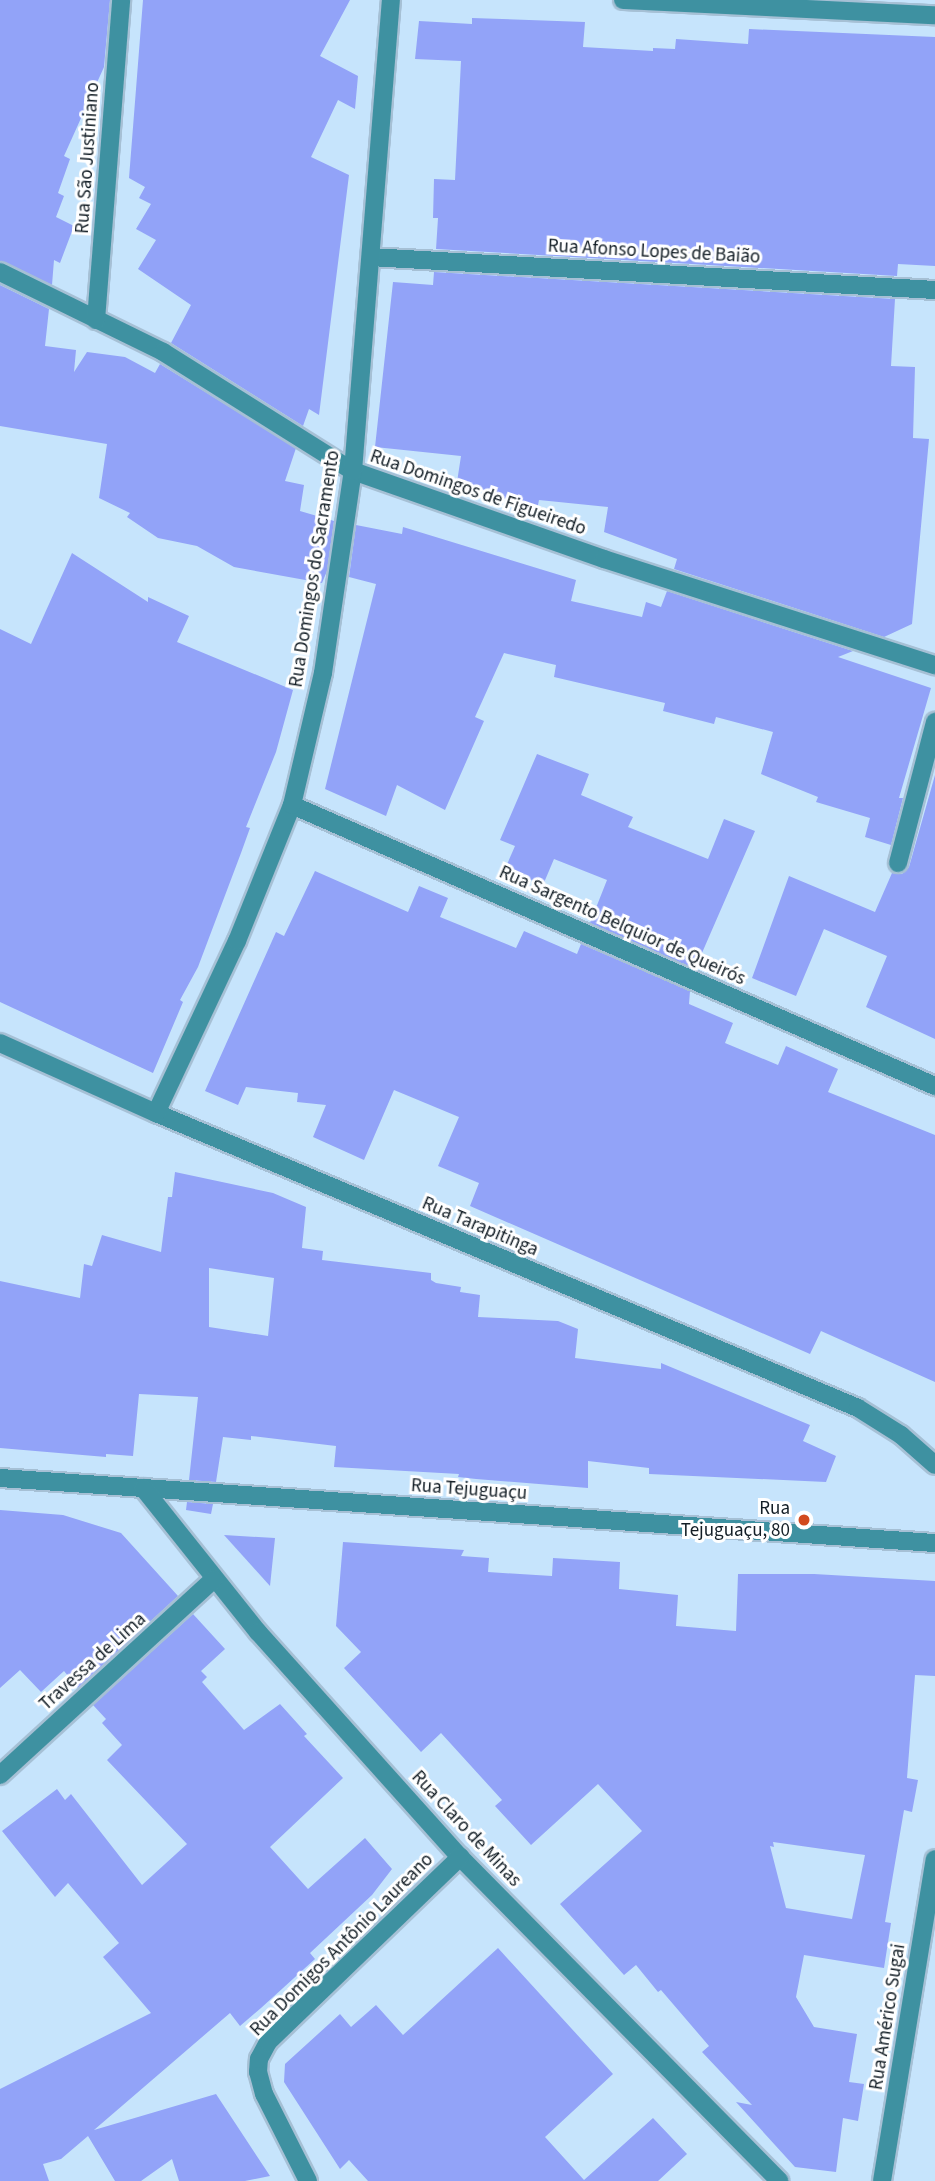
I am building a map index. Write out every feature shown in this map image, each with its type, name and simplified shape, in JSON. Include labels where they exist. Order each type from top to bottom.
[{"type":"street","name":"Rua São Justiniano","points":[[96,320],[121,0]]},
{"type":"street","name":"Rua Domingos do Sacramento","points":[[156,1114],[237,941],[292,805],[323,673],[353,471],[391,0]]},
{"type":"street","points":[[623,0],[935,15]]},
{"type":"street","name":"Rua Afonso Lopes de Baião","points":[[371,257],[935,290]]},
{"type":"street","name":"Rua Domingos de Figueiredo","points":[[0,272],[163,352],[353,471],[604,559],[935,665]]},
{"type":"street","points":[[898,863],[935,722]]},
{"type":"street","name":"Rua Sargento Belquior de Queirós","points":[[292,805],[935,1086]]},
{"type":"street","name":"Rua Tarapitinga","points":[[0,1043],[156,1114],[858,1408],[901,1435],[935,1465]]},
{"type":"street","name":"Rua Tejuguaçu","points":[[0,1478],[935,1544]]},
{"type":"street","name":"Rua Claro de Minas","points":[[142,1488],[258,1632],[460,1857],[779,2181]]},
{"type":"street","name":"Travessa de Lima","points":[[0,1775],[214,1579]]},
{"type":"street","name":"Rua Domigos Antônio Laureano","points":[[308,2181],[264,2094],[258,2072],[259,2059],[268,2042],[460,1857]]},
{"type":"street","name":"Rua Américo Sugai","points":[[882,2181],[935,1859]]},
{"type":"building","points":[[0,0],[110,0],[104,67],[64,156],[70,159],[58,193],[64,196],[56,217],[74,226],[60,263],[54,260],[52,285],[0,261]]},
{"type":"building","points":[[143,0],[350,0],[320,56],[358,76],[355,109],[338,100],[311,157],[349,175],[319,415],[309,409],[303,426],[171,343],[191,305],[138,269],[156,240],[136,229],[151,204],[139,198],[145,187],[129,178]]},
{"type":"building","points":[[472,18],[585,22],[583,47],[653,51],[653,48],[675,49],[676,39],[748,44],[749,29],[935,37],[935,266],[898,264],[897,276],[436,249],[438,218],[433,218],[434,179],[455,180],[461,61],[415,59],[419,21],[472,24]]},
{"type":"building","points":[[434,272],[895,299],[891,366],[915,367],[913,438],[929,439],[912,624],[884,637],[674,569],[677,559],[604,532],[608,507],[539,500],[537,510],[457,482],[461,456],[375,447],[393,282],[433,285]]},
{"type":"building","points":[[0,285],[49,309],[45,346],[76,350],[74,372],[87,352],[125,357],[155,373],[160,364],[296,448],[285,481],[304,485],[300,511],[334,521],[327,571],[322,583],[234,567],[197,546],[158,538],[127,517],[130,513],[99,498],[107,444],[0,426]]},
{"type":"building","points":[[356,525],[402,534],[403,527],[576,580],[571,601],[642,617],[646,602],[661,607],[667,591],[853,651],[838,657],[931,688],[899,798],[903,798],[891,845],[865,837],[870,818],[816,802],[818,797],[761,774],[773,732],[716,717],[714,724],[663,711],[665,703],[554,677],[556,665],[504,653],[475,717],[484,721],[445,810],[397,785],[386,816],[325,789],[376,584],[349,577]]},
{"type":"building","points":[[72,553],[148,602],[148,597],[189,616],[177,642],[293,690],[276,752],[246,827],[250,828],[241,853],[198,967],[180,1000],[183,1002],[153,1073],[0,1002],[0,629],[31,644]]},
{"type":"building","points":[[537,754],[589,774],[581,795],[633,817],[628,827],[708,859],[724,819],[755,831],[695,969],[590,923],[607,880],[554,859],[543,885],[505,869],[515,846],[500,840]]},
{"type":"building","points":[[935,775],[935,1039],[866,1007],[887,956],[824,929],[796,996],[752,978],[789,876],[875,912],[892,873],[902,874],[909,867]]},
{"type":"building","points":[[315,871],[408,912],[419,886],[448,898],[440,917],[516,948],[524,931],[577,954],[581,944],[690,991],[689,1004],[733,1023],[725,1043],[778,1065],[786,1046],[838,1069],[828,1092],[935,1135],[935,1382],[821,1331],[810,1354],[470,1206],[479,1183],[438,1166],[459,1117],[394,1090],[364,1160],[313,1137],[326,1105],[297,1102],[298,1093],[246,1087],[238,1105],[205,1091],[276,932],[284,936]]},
{"type":"building","points":[[175,1172],[273,1193],[306,1207],[302,1248],[323,1251],[322,1260],[431,1273],[431,1280],[436,1283],[461,1287],[460,1292],[480,1295],[478,1317],[558,1321],[578,1329],[575,1358],[661,1369],[661,1363],[810,1425],[803,1441],[836,1456],[826,1482],[649,1474],[649,1468],[588,1461],[588,1488],[458,1477],[459,1474],[334,1467],[336,1446],[251,1436],[251,1440],[223,1437],[216,1482],[189,1480],[198,1397],[139,1394],[133,1456],[106,1454],[106,1457],[0,1448],[0,1281],[80,1298],[84,1264],[92,1266],[102,1235],[161,1252],[168,1197],[172,1197]],"holes":[[[209,1268],[274,1278],[268,1336],[209,1327]]]},
{"type":"building","points":[[187,1502],[213,1504],[211,1514],[186,1510]]},
{"type":"building","points":[[0,1510],[63,1515],[121,1533],[178,1596],[78,1688],[64,1671],[41,1692],[20,1670],[0,1688]]},
{"type":"building","points":[[224,1535],[275,1538],[270,1586]]},
{"type":"building","points":[[343,1542],[464,1550],[461,1556],[489,1558],[488,1572],[552,1576],[553,1558],[620,1562],[619,1589],[678,1595],[676,1626],[736,1631],[738,1574],[814,1574],[935,1581],[935,1676],[915,1675],[907,1778],[918,1780],[912,1812],[904,1810],[885,1922],[891,1923],[884,1968],[804,1955],[796,1997],[814,2027],[857,2034],[849,2082],[864,2084],[858,2121],[843,2118],[836,2172],[795,2167],[736,2102],[752,2105],[702,2052],[709,2046],[661,1990],[658,1992],[636,1965],[624,1975],[560,1904],[642,1831],[598,1784],[531,1845],[495,1806],[502,1800],[441,1733],[421,1752],[344,1668],[361,1652],[336,1626]],"holes":[[[773,1842],[865,1855],[852,1919],[786,1908],[770,1846],[774,1847]]]},
{"type":"building","points":[[193,1614],[225,1649],[201,1671],[207,1677],[202,1682],[244,1730],[280,1704],[307,1734],[304,1736],[343,1778],[270,1847],[308,1889],[365,1838],[392,1869],[372,1895],[310,1953],[315,1959],[261,2008],[240,2026],[230,2013],[94,2130],[216,2094],[270,2176],[245,2181],[179,2181],[172,2159],[141,2181],[115,2181],[88,2136],[61,2159],[43,2164],[49,2181],[0,2181],[0,2089],[151,2013],[103,1957],[119,1943],[68,1883],[55,1897],[2,1831],[57,1789],[65,1800],[71,1794],[142,1885],[187,1844],[107,1760],[122,1745],[102,1723],[106,1719],[93,1705]]},
{"type":"building","points":[[498,1948],[613,2074],[545,2137],[584,2180],[653,2118],[687,2154],[658,2181],[368,2181],[349,2160],[340,2169],[284,2082],[285,2064],[340,2014],[351,2027],[376,2005],[403,2035]]},
{"type":"place","name":"Rua Tejuguaçu, 80","points":[[804,1520]]}]
